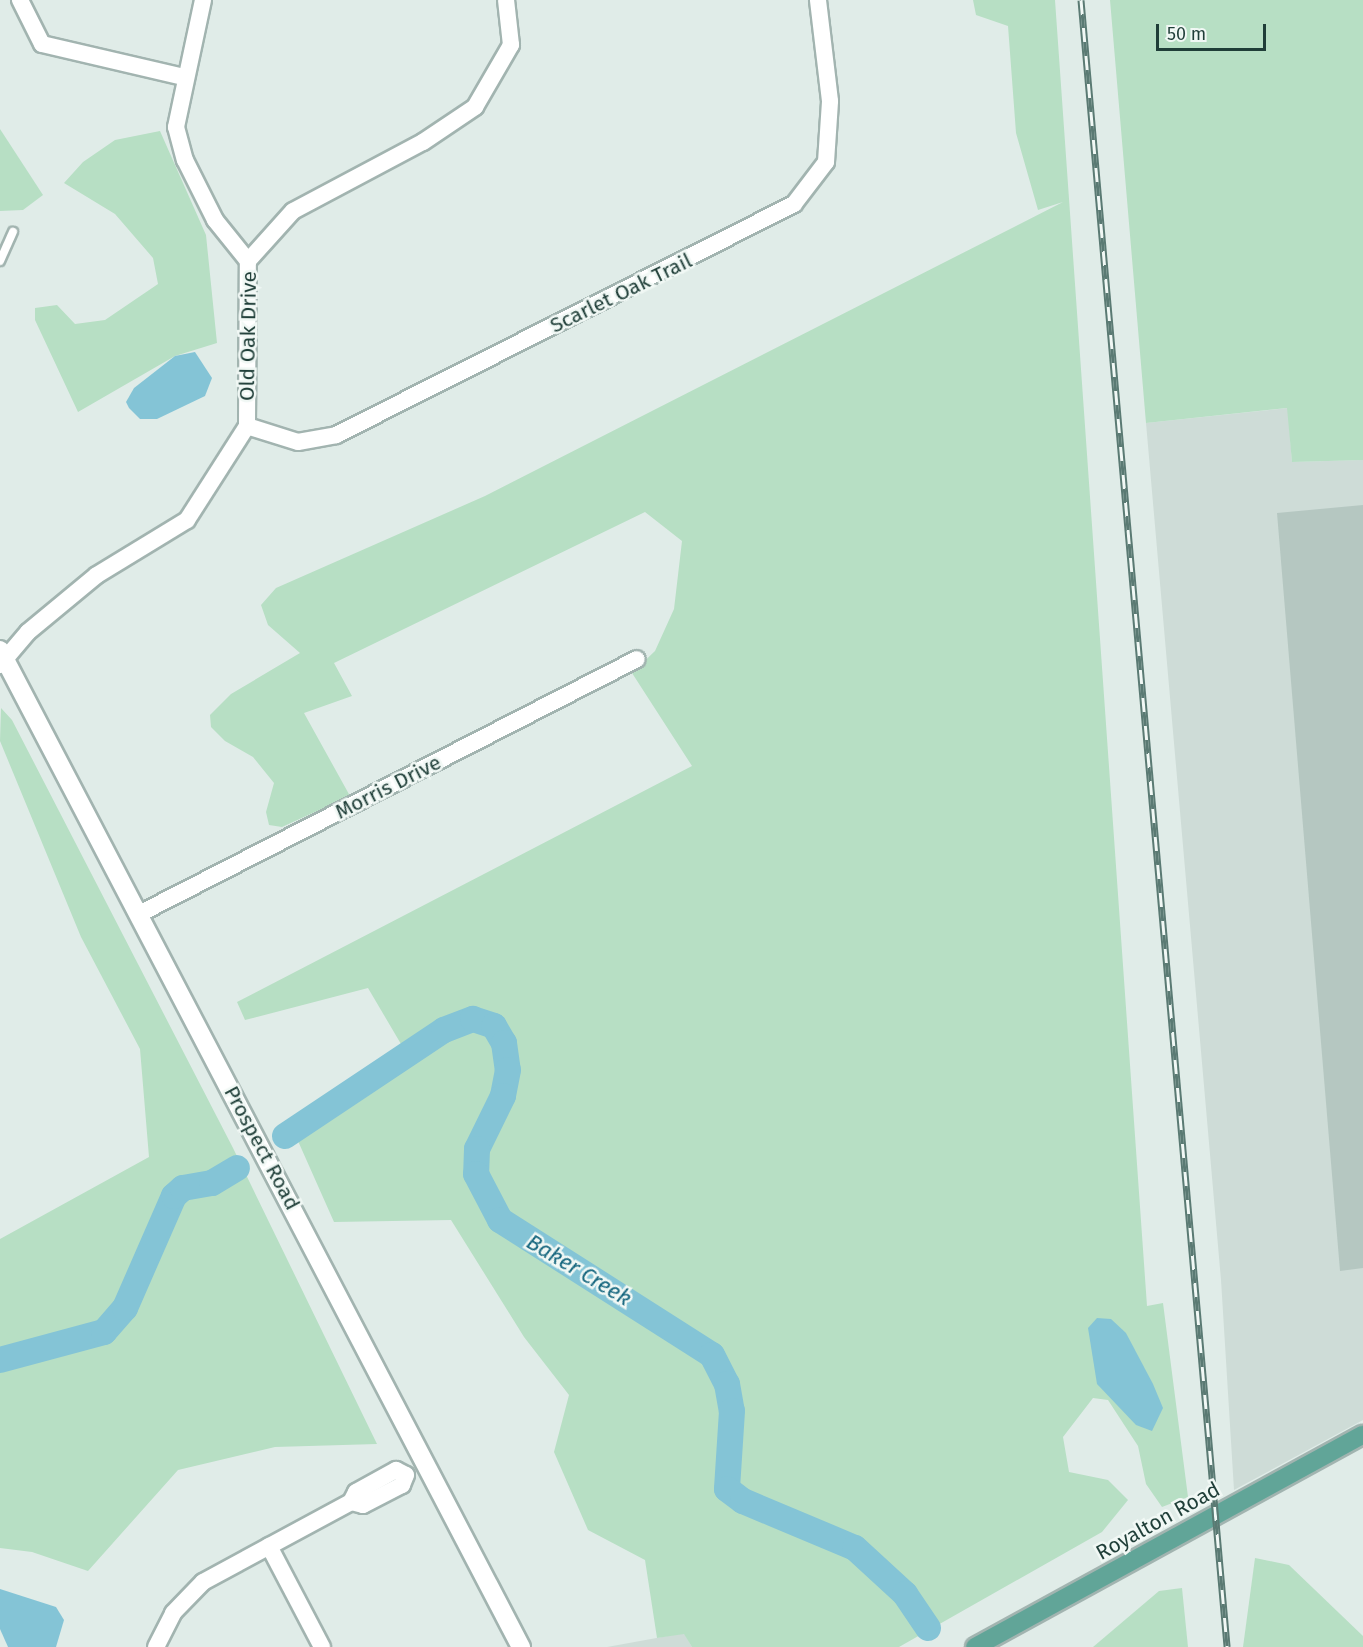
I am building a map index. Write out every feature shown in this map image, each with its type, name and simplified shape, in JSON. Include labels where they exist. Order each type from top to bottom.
[{"type":"main road","name":"Royalton Road","points":[[975,1647],[1363,1435]]},
{"type":"street","points":[[20,0],[42,44],[184,77]]},
{"type":"street","points":[[203,0],[184,77],[176,127],[184,160],[214,220],[248,261]]},
{"type":"street","name":"Old Oak Drive","points":[[1,659],[28,632],[98,575],[187,520],[247,426],[248,261],[293,211],[423,142],[475,107],[511,45],[506,0]]},
{"type":"street","name":"Scarlet Oak Trail","points":[[247,426],[298,442],[336,435],[794,204],[826,162],[830,101],[818,0]]},
{"type":"street","name":"Prospect Road","points":[[1,659],[139,914],[521,1647]]},
{"type":"street","name":"Morris Drive","points":[[139,914],[637,659]]},
{"type":"street","points":[[156,1647],[172,1613],[203,1582],[351,1502],[363,1505],[402,1485],[406,1475],[426,1464]]},
{"type":"street","points":[[269,1546],[322,1647]]},
{"type":"lane","points":[[0,261],[13,232]]},
{"type":"shaded area","points":[[1288,408],[1292,462],[1363,460],[1363,1420],[1234,1490],[1221,1280],[1146,423]]},
{"type":"shaded area","points":[[684,1633],[692,1647],[607,1647]]},
{"type":"green space","points":[[973,0],[1055,0],[1147,1306],[1163,1303],[1188,1497],[1162,1507],[1146,1484],[1138,1446],[1108,1400],[1093,1398],[1063,1437],[1069,1472],[1108,1480],[1128,1500],[1102,1532],[899,1647],[692,1647],[684,1634],[657,1638],[645,1560],[588,1530],[554,1452],[569,1395],[524,1337],[451,1220],[334,1222],[298,1141],[411,1061],[368,988],[245,1020],[237,1002],[692,766],[632,673],[655,651],[674,609],[682,541],[645,512],[334,663],[352,696],[304,713],[350,796],[282,827],[269,825],[266,812],[274,783],[253,757],[225,741],[211,727],[210,715],[231,694],[300,653],[268,625],[261,605],[276,588],[485,496],[1063,202],[1038,210],[1016,133],[1008,26],[976,15]]},
{"type":"green space","points":[[1110,0],[1363,0],[1363,460],[1292,462],[1287,408],[1146,423]]},
{"type":"green space","points":[[0,129],[43,195],[23,210],[0,211]]},
{"type":"green space","points":[[160,131],[206,235],[217,343],[175,356],[78,412],[35,320],[35,308],[57,305],[75,324],[105,320],[158,284],[153,258],[115,214],[64,183],[83,162],[115,140]]},
{"type":"green space","points":[[1,708],[12,720],[233,1148],[377,1444],[275,1447],[178,1470],[88,1571],[32,1552],[0,1548],[0,1239],[149,1157],[140,1049],[81,937],[0,741]]},
{"type":"green space","points":[[1255,1558],[1289,1565],[1363,1636],[1363,1647],[1243,1647]]},
{"type":"green space","points":[[1182,1588],[1188,1647],[1093,1647],[1159,1591]]},
{"type":"water","points":[[195,352],[212,378],[205,396],[157,419],[140,419],[126,402],[134,388],[175,356]]},
{"type":"water","points":[[1097,1318],[1111,1319],[1126,1333],[1153,1384],[1163,1408],[1152,1431],[1136,1425],[1097,1384],[1088,1328]]},
{"type":"water","points":[[0,1589],[56,1607],[64,1620],[56,1647],[8,1647],[0,1629]]},
{"type":"building","points":[[1363,505],[1363,1268],[1340,1271],[1277,513]]},
{"type":"waterway","name":"Baker Creek","points":[[285,1136],[444,1030],[473,1019],[494,1026],[504,1043],[508,1070],[503,1096],[477,1149],[476,1174],[500,1220],[712,1355],[727,1384],[732,1411],[727,1489],[743,1501],[855,1548],[905,1594],[928,1628]]},
{"type":"waterway","name":"Baker Creek","points":[[0,1360],[104,1332],[125,1308],[174,1196],[183,1188],[212,1183],[237,1168]]},
{"type":"railway","points":[[1081,0],[1227,1647]]}]
